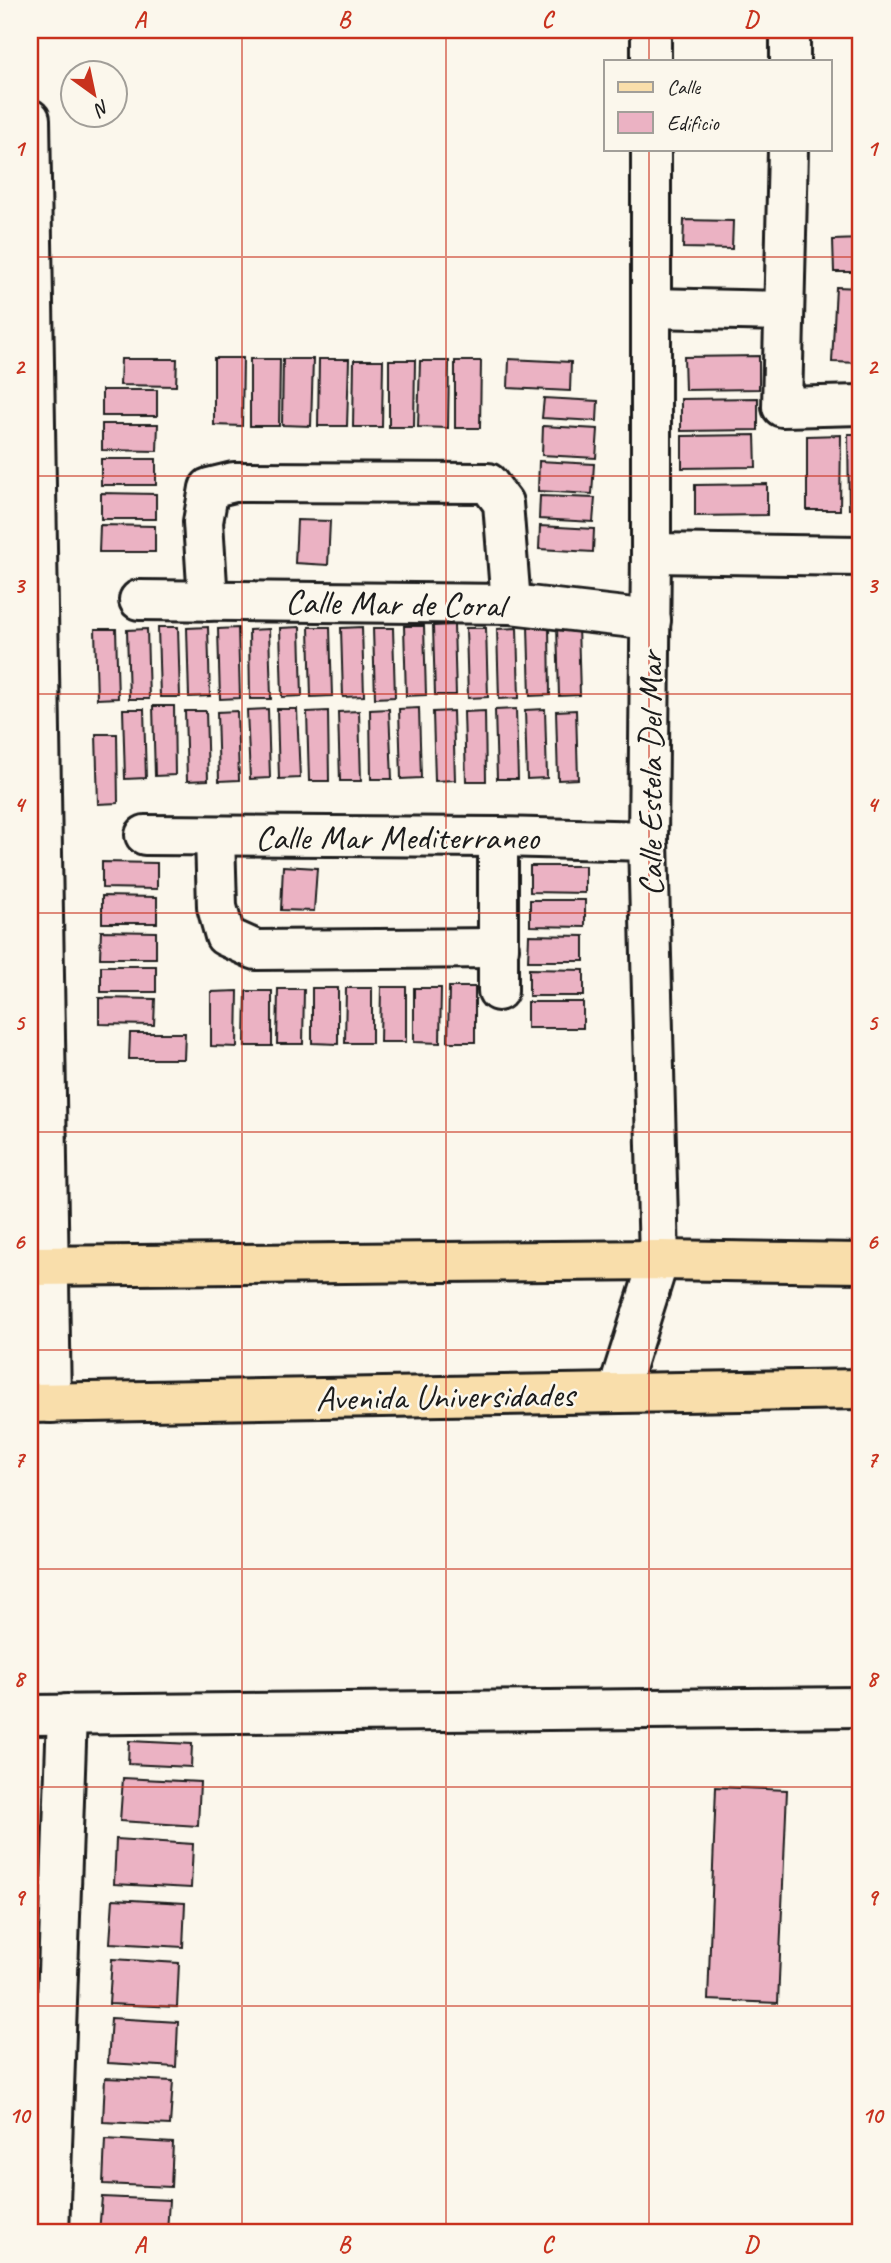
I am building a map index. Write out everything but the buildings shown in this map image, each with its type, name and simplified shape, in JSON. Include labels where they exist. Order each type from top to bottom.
[{"type":"main road","points":[[39,1266],[659,1260],[861,1263]]},
{"type":"main road","name":"Avenida Universidades","points":[[40,1403],[861,1389]]},
{"type":"street","points":[[651,30],[651,60]]},
{"type":"street","points":[[790,30],[790,60]]},
{"type":"street","points":[[30,120],[40,1403]]},
{"type":"street","name":"Calle Estela Del Mar","points":[[617,1393],[659,1260],[648,841],[651,150]]},
{"type":"street","points":[[788,150],[782,407],[861,405]]},
{"type":"street","points":[[651,308],[784,311]]},
{"type":"street","points":[[208,601],[203,522],[209,488],[234,482],[440,481],[488,482],[503,503],[511,604]]},
{"type":"street","points":[[651,554],[861,556]]},
{"type":"street","name":"Calle Mar de Coral","points":[[139,600],[511,604],[651,620]]},
{"type":"street","name":"Calle Mar Mediterraneo","points":[[145,835],[498,836],[648,841]]},
{"type":"street","points":[[215,836],[217,907],[225,936],[256,950],[499,948]]},
{"type":"street","points":[[498,836],[498,991]]},
{"type":"street","points":[[49,2233],[48,1715],[861,1707]]}]
